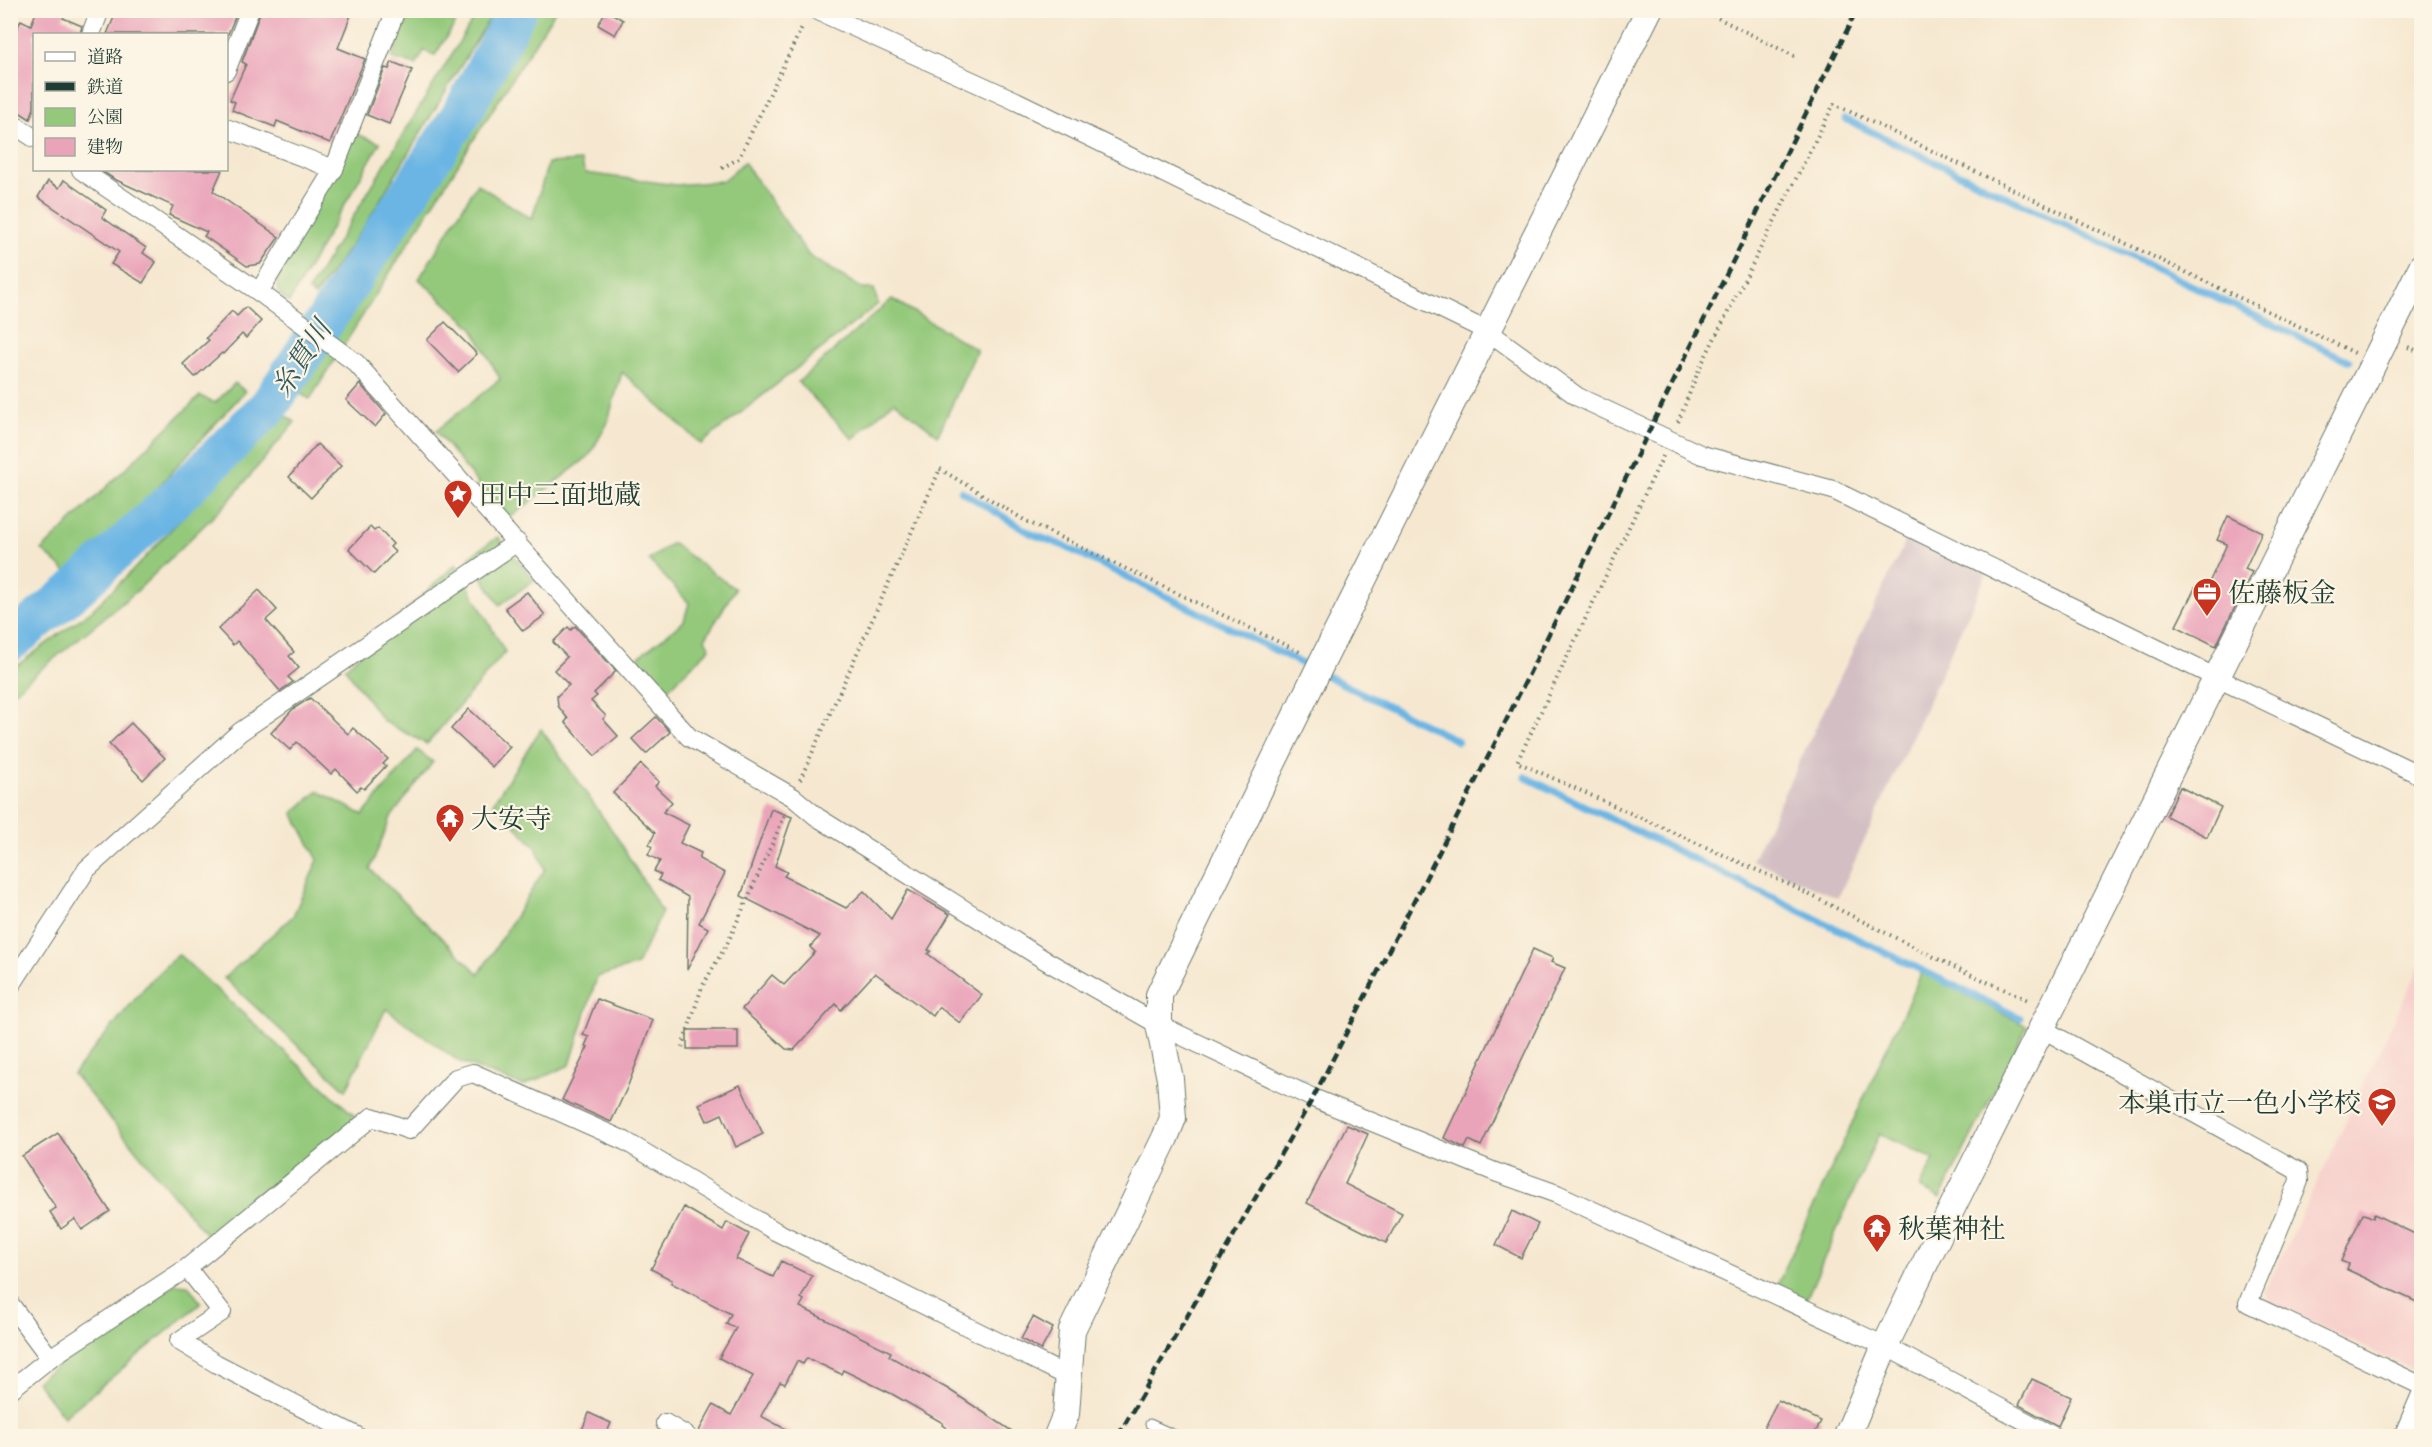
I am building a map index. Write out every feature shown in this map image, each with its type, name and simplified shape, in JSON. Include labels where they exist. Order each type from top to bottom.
[{"type":"street","points":[[91,33],[100,10]]},
{"type":"street","points":[[228,66],[250,10]]},
{"type":"street","points":[[259,292],[334,169],[396,10]]},
{"type":"street","points":[[1057,1437],[1066,1414],[1072,1330],[1173,1118],[1170,1079],[1159,1025],[1159,995],[1322,662],[1649,10]]},
{"type":"street","points":[[810,16],[1016,101],[1489,332],[1578,397],[1702,454],[1833,490],[2421,776]]},
{"type":"street","points":[[10,122],[33,137]]},
{"type":"street","points":[[228,129],[334,169]]},
{"type":"street","points":[[82,171],[259,292],[356,363],[689,737],[793,797],[817,817],[1042,959],[1159,1025],[1313,1098],[1495,1172],[1557,1194],[1885,1346],[2053,1437]]},
{"type":"street","points":[[1847,1437],[1885,1346],[2045,1019],[2421,266]]},
{"type":"street","points":[[10,987],[87,869],[240,732],[517,542]]},
{"type":"street","points":[[2045,1019],[2298,1171],[2299,1181],[2248,1303],[2421,1386]]},
{"type":"street","points":[[10,1390],[50,1358],[187,1268],[372,1117],[410,1130],[456,1078],[472,1073],[625,1141],[775,1231],[1069,1377]]},
{"type":"street","points":[[187,1268],[222,1312],[179,1341],[357,1437]]},
{"type":"street","points":[[10,1304],[50,1358]]},
{"type":"street","points":[[2403,1437],[2421,1392]]},
{"type":"street","points":[[666,1423],[687,1437]]},
{"type":"lane","points":[[1150,1424],[1177,1437]]},
{"type":"path","points":[[1702,10],[1798,58]]},
{"type":"path","points":[[722,168],[740,158],[810,16]]},
{"type":"path","points":[[2045,1019],[1952,966],[1790,885],[1517,762],[1671,440],[1700,367],[1834,104],[2373,361]]},
{"type":"path","points":[[940,469],[946,468]]},
{"type":"path","points":[[940,469],[1026,521],[1322,662]]},
{"type":"path","points":[[682,1047],[702,987],[728,942],[940,469]]},
{"type":"shaded area","points":[[1908,536],[1988,571],[1838,898],[1752,860]]},
{"type":"shaded area","name":"本巣市立一色小学校","points":[[2421,963],[2421,1374],[2269,1302],[2265,1291]]},
{"type":"green space","points":[[410,11],[463,11],[435,55],[424,51],[416,65],[392,58]]},
{"type":"green space","points":[[478,11],[494,11],[365,225],[315,296],[308,291]]},
{"type":"green space","points":[[531,11],[555,11],[310,399],[296,392],[446,164]]},
{"type":"green space","points":[[343,129],[380,143],[289,302],[279,294],[277,279]]},
{"type":"green space","points":[[581,161],[585,173],[676,185],[723,181],[744,162],[809,256],[863,289],[874,289],[878,304],[701,444],[622,372],[607,424],[589,456],[507,520],[436,431],[500,379],[472,327],[419,279],[477,184],[532,219],[548,163]]},
{"type":"green space","points":[[892,299],[977,350],[938,435],[894,401],[853,439],[798,382]]},
{"type":"green space","points":[[235,383],[245,391],[122,527],[70,575],[42,550],[200,396],[215,403]]},
{"type":"green space","points":[[276,410],[295,422],[229,501],[138,590],[11,694],[11,670],[92,610],[139,564],[229,467]]},
{"type":"green space","points":[[498,537],[534,580],[500,605],[469,557]]},
{"type":"green space","points":[[672,543],[735,589],[705,639],[710,648],[665,692],[637,658],[684,621],[689,603],[649,560]]},
{"type":"green space","points":[[456,564],[505,652],[427,744],[383,721],[345,668]]},
{"type":"green space","points":[[541,729],[616,836],[662,912],[637,965],[597,977],[570,1065],[523,1086],[460,1062],[386,1009],[346,1090],[224,978],[293,916],[318,860],[293,813],[318,791],[363,815],[417,750],[433,762],[391,817],[370,869],[479,974],[545,869],[536,847],[493,803]]},
{"type":"green space","points":[[178,954],[357,1118],[210,1239],[73,1074],[150,981]]},
{"type":"green space","points":[[1922,972],[2027,1026],[1940,1198],[1920,1188],[1934,1159],[1879,1134],[1804,1304],[1775,1290]]},
{"type":"green space","points":[[175,1284],[188,1285],[201,1303],[64,1417],[36,1381]]},
{"type":"building","points":[[37,10],[66,10],[63,18],[82,26],[80,33],[33,33],[33,111],[30,119],[10,106],[10,44],[21,20],[31,25]]},
{"type":"building","points":[[117,10],[238,10],[228,34],[107,33]]},
{"type":"building","points":[[261,10],[353,10],[338,48],[365,59],[330,143],[277,121],[275,127],[232,110],[235,102],[230,100],[246,64],[242,62]]},
{"type":"building","points":[[606,10],[623,20],[615,35],[598,25]]},
{"type":"building","points":[[392,62],[412,70],[389,124],[367,115],[385,68],[389,69]]},
{"type":"building","points":[[102,171],[222,171],[213,191],[279,237],[260,264],[247,266],[204,236],[207,232],[169,215],[173,206]]},
{"type":"building","points":[[64,180],[106,210],[102,217],[146,248],[143,253],[156,262],[143,283],[111,264],[119,252],[38,197],[48,181],[59,188]]},
{"type":"building","points":[[246,307],[261,321],[246,338],[242,334],[223,354],[195,377],[183,364],[209,340],[206,338],[232,311],[237,316]]},
{"type":"building","points":[[445,322],[477,354],[458,372],[427,340]]},
{"type":"building","points":[[360,384],[386,414],[375,427],[346,400]]},
{"type":"building","points":[[317,444],[341,466],[311,498],[289,477]]},
{"type":"building","points":[[2228,516],[2262,532],[2245,569],[2252,572],[2216,646],[2176,626],[2196,586],[2205,591],[2227,544],[2217,540]]},
{"type":"building","points":[[370,527],[374,531],[378,528],[393,544],[390,547],[395,552],[374,574],[349,549]]},
{"type":"building","points":[[259,590],[277,610],[266,620],[294,652],[289,656],[299,668],[288,677],[293,682],[280,691],[237,641],[233,645],[218,629]]},
{"type":"building","points":[[527,592],[545,615],[523,631],[505,608]]},
{"type":"building","points":[[575,626],[616,671],[594,693],[597,696],[591,701],[606,716],[603,719],[618,736],[595,756],[565,722],[568,719],[558,706],[557,696],[569,685],[554,670],[567,657],[553,642],[568,627],[571,630]]},
{"type":"building","points":[[310,698],[348,734],[353,728],[388,759],[383,764],[386,766],[364,789],[361,787],[357,791],[336,769],[331,774],[297,742],[290,750],[271,733],[293,709]]},
{"type":"building","points":[[469,709],[510,747],[492,767],[451,729]]},
{"type":"building","points":[[656,717],[670,732],[646,754],[632,739]]},
{"type":"building","points":[[131,723],[165,758],[143,780],[109,744]]},
{"type":"building","points":[[641,764],[659,782],[655,786],[672,802],[663,812],[689,825],[680,843],[701,853],[699,859],[725,873],[699,923],[708,928],[687,970],[688,897],[658,880],[661,875],[654,871],[660,861],[648,855],[652,847],[649,845],[655,833],[613,793]]},
{"type":"building","points":[[2180,787],[2221,807],[2207,837],[2166,816]]},
{"type":"building","points":[[771,809],[792,817],[775,866],[787,872],[784,876],[846,908],[864,891],[891,919],[908,890],[950,914],[928,950],[931,951],[928,954],[982,995],[960,1023],[939,1007],[933,1016],[875,973],[841,1010],[836,1004],[794,1050],[786,1049],[742,1009],[772,975],[784,985],[815,952],[810,947],[820,936],[741,896]]},
{"type":"building","points":[[1533,949],[1553,958],[1551,962],[1565,968],[1481,1146],[1469,1140],[1465,1148],[1444,1138]]},
{"type":"building","points":[[597,999],[653,1020],[627,1088],[611,1122],[562,1100],[588,1047],[585,1046],[589,1037],[583,1035]]},
{"type":"building","points":[[687,1030],[738,1030],[738,1049],[687,1049]]},
{"type":"building","points":[[740,1085],[763,1134],[736,1147],[722,1114],[707,1121],[699,1104]]},
{"type":"building","points":[[1347,1125],[1368,1134],[1345,1184],[1402,1213],[1386,1243],[1307,1203]]},
{"type":"building","points":[[58,1133],[110,1211],[82,1230],[75,1219],[61,1229],[50,1212],[56,1208],[22,1156]]},
{"type":"building","points":[[684,1207],[723,1230],[727,1222],[749,1234],[736,1259],[773,1277],[781,1261],[812,1276],[801,1298],[804,1300],[800,1307],[891,1352],[889,1356],[948,1389],[1021,1437],[959,1437],[942,1425],[943,1423],[892,1394],[843,1370],[841,1374],[807,1358],[803,1364],[797,1361],[785,1384],[780,1382],[761,1416],[800,1437],[709,1437],[699,1431],[713,1405],[731,1415],[753,1376],[719,1358],[736,1328],[726,1324],[731,1314],[671,1283],[672,1280],[651,1269]]},
{"type":"building","points":[[1512,1211],[1538,1224],[1521,1258],[1496,1245]]},
{"type":"building","points":[[2363,1213],[2373,1218],[2374,1214],[2421,1237],[2421,1304],[2346,1269],[2348,1264],[2341,1261]]},
{"type":"building","points":[[1033,1317],[1053,1328],[1041,1350],[1021,1339]]},
{"type":"building","points":[[2032,1379],[2071,1397],[2058,1426],[2019,1405]]},
{"type":"building","points":[[1778,1400],[1821,1421],[1813,1437],[1759,1437]]},
{"type":"building","points":[[589,1413],[611,1423],[605,1437],[579,1437]]},
{"type":"waterway","name":"糸貫川","points":[[10,642],[72,592],[188,486],[269,406],[462,113],[517,10]]},
{"type":"waterway","points":[[1845,119],[2349,361]]},
{"type":"waterway","points":[[961,491],[1032,534],[1064,546],[1313,669]]},
{"type":"waterway","points":[[1323,674],[1458,741]]},
{"type":"waterway","points":[[1525,777],[2020,1018]]},
{"type":"waterway","points":[[1287,1076],[1304,1083]]},
{"type":"railway","points":[[1118,1436],[1313,1098],[1492,749],[1857,10]]},
{"type":"place","name":"田中三面地蔵","points":[[458,520]]},
{"type":"place","name":"佐藤板金","points":[[2207,618]]},
{"type":"place","name":"大安寺","points":[[450,844]]},
{"type":"place","name":"本巣市立一色小学校","points":[[2382,1128]]},
{"type":"place","name":"秋葉神社","points":[[1877,1254]]}]
